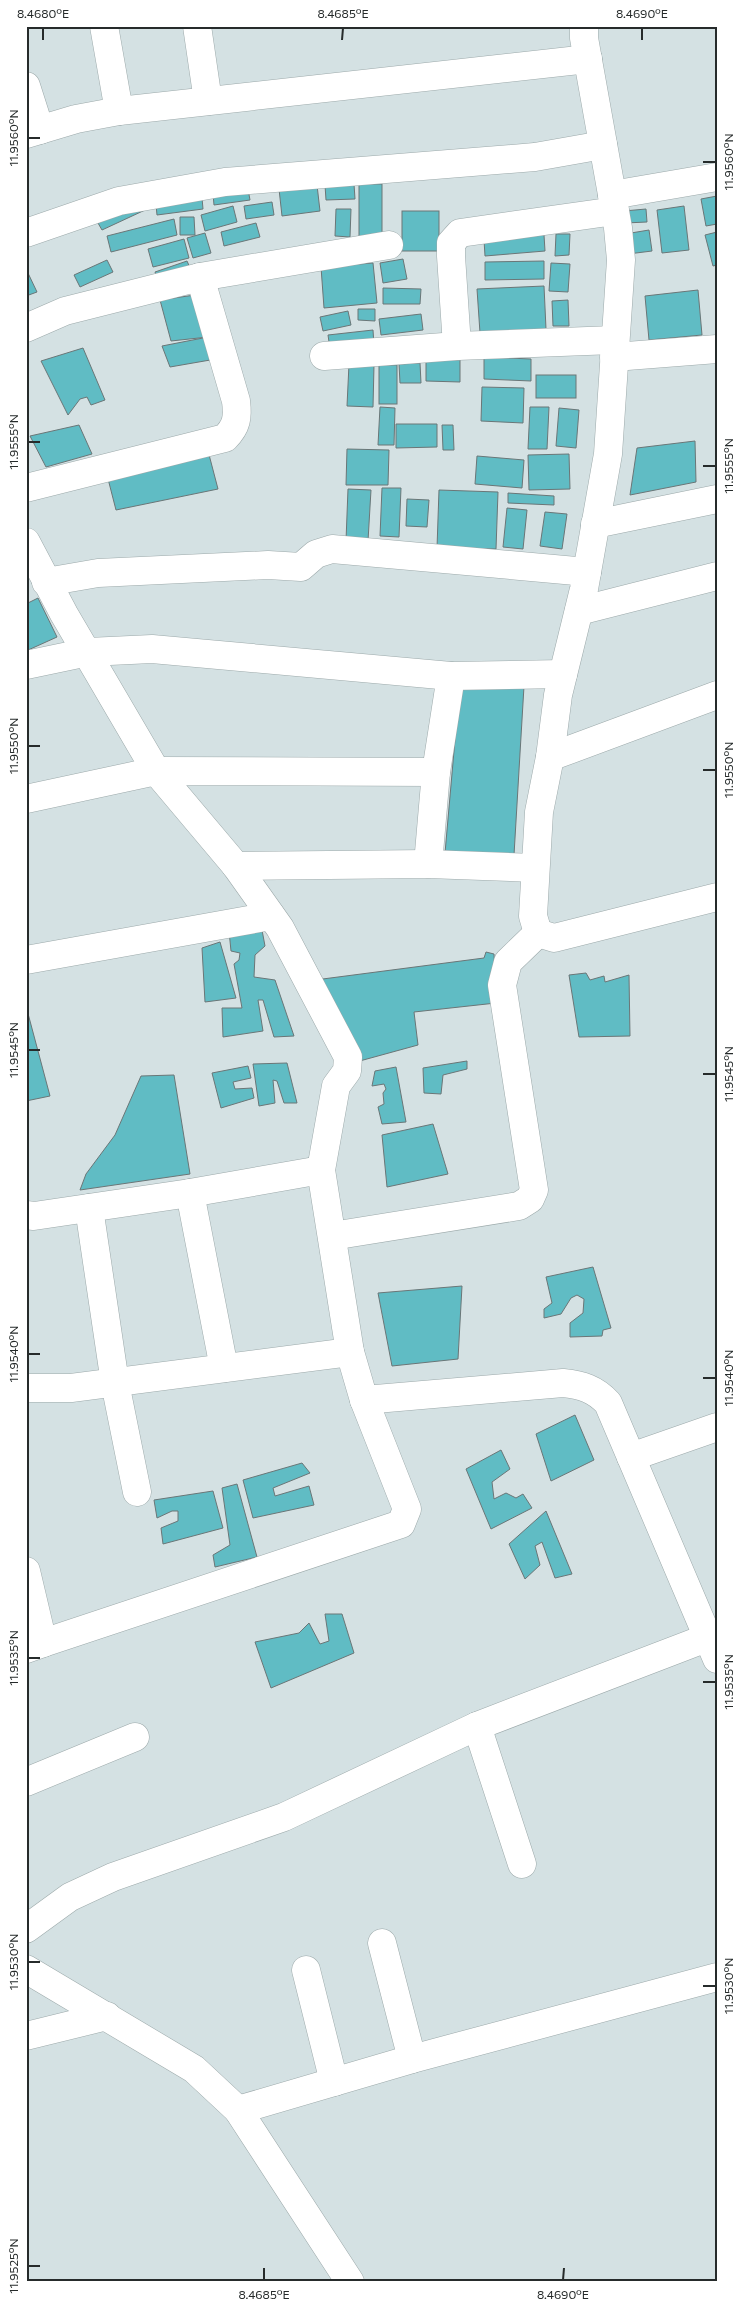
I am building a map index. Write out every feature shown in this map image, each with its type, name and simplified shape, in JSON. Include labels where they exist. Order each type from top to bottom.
[{"type":"street","points":[[104,26],[120,111]]},
{"type":"street","points":[[197,26],[208,101]]},
{"type":"street","points":[[538,933],[533,916],[539,812],[563,674],[579,611],[608,454],[621,260],[614,203],[588,59],[584,26]]},
{"type":"street","points":[[26,86],[33,132],[76,119],[120,111],[588,59]]},
{"type":"street","points":[[26,233],[119,201],[225,182],[534,157],[603,145]]},
{"type":"street","points":[[457,346],[451,243],[460,233],[614,203],[717,177]]},
{"type":"street","points":[[26,328],[65,311],[200,277],[389,246]]},
{"type":"street","points":[[26,488],[225,438],[234,429],[238,416],[236,401],[200,277]]},
{"type":"street","points":[[324,356],[457,346],[717,350]]},
{"type":"street","points":[[595,524],[717,499]]},
{"type":"street","points":[[26,542],[46,582],[156,771],[236,866],[280,928],[348,1057],[347,1071],[336,1086],[321,1170],[350,1352],[364,1400],[407,1509],[401,1524],[34,1646],[26,1572]]},
{"type":"street","points":[[46,582],[98,573],[268,565],[301,567],[316,554],[332,549],[586,572]]},
{"type":"street","points":[[579,611],[717,576]]},
{"type":"street","points":[[26,665],[88,652],[152,649],[451,676],[563,674]]},
{"type":"street","points":[[428,864],[436,772],[451,676]]},
{"type":"street","points":[[550,757],[717,695]]},
{"type":"street","points":[[26,799],[156,771],[436,772]]},
{"type":"street","points":[[236,866],[428,864],[535,868]]},
{"type":"street","points":[[538,933],[554,938],[717,897]]},
{"type":"street","points":[[26,960],[271,916]]},
{"type":"street","points":[[332,1236],[519,1206],[530,1199],[534,1190],[502,984],[508,962],[538,933]]},
{"type":"street","points":[[26,1215],[34,1216],[190,1193],[321,1170]]},
{"type":"street","points":[[190,1193],[224,1368]]},
{"type":"street","points":[[89,1208],[115,1383],[137,1492]]},
{"type":"street","points":[[26,1388],[71,1388],[350,1352]]},
{"type":"street","points":[[26,1929],[78,1893],[114,1877],[192,1848],[284,1817],[477,1726],[714,1643],[608,1404],[600,1394],[583,1385],[563,1383],[364,1400]]},
{"type":"street","points":[[631,1457],[717,1427]]},
{"type":"street","points":[[477,1726],[522,1864]]},
{"type":"street","points":[[26,1782],[135,1737]]},
{"type":"street","points":[[382,1943],[412,2059]]},
{"type":"street","points":[[26,1969],[194,2069],[238,2110],[350,2282]]},
{"type":"street","points":[[306,1970],[334,2082]]},
{"type":"street","points":[[238,2110],[412,2059],[717,1977]]},
{"type":"street","points":[[26,2036],[107,2016]]},
{"type":"building","points":[[354,184],[355,199],[326,200],[325,185]]},
{"type":"building","points":[[359,184],[382,184],[382,237],[359,237]]},
{"type":"building","points":[[317,185],[320,211],[282,216],[279,189]]},
{"type":"building","points":[[248,189],[250,200],[214,205],[213,194]]},
{"type":"building","points":[[717,196],[717,224],[706,226],[701,199]]},
{"type":"building","points":[[202,198],[203,209],[157,215],[156,205]]},
{"type":"building","points":[[272,202],[274,215],[246,219],[244,206]]},
{"type":"building","points":[[141,203],[145,210],[102,230],[98,223]]},
{"type":"building","points":[[233,206],[237,222],[205,231],[201,215]]},
{"type":"building","points":[[684,206],[689,250],[662,253],[657,210]]},
{"type":"building","points":[[336,209],[351,209],[350,237],[335,236]]},
{"type":"building","points":[[646,209],[647,222],[625,223],[624,211]]},
{"type":"building","points":[[402,211],[439,211],[439,251],[402,251]]},
{"type":"building","points":[[180,217],[194,217],[195,235],[180,235]]},
{"type":"building","points":[[174,219],[177,235],[111,252],[107,236]]},
{"type":"building","points":[[256,223],[260,237],[224,246],[221,232]]},
{"type":"building","points":[[649,230],[652,251],[628,254],[625,234]]},
{"type":"building","points":[[717,232],[717,265],[713,266],[705,235]]},
{"type":"building","points":[[205,233],[211,253],[193,258],[187,238]]},
{"type":"building","points":[[556,234],[570,234],[569,255],[555,256]]},
{"type":"building","points":[[544,235],[545,251],[485,256],[484,240]]},
{"type":"building","points":[[184,239],[189,258],[153,267],[148,249]]},
{"type":"building","points":[[403,259],[407,279],[383,283],[380,263]]},
{"type":"building","points":[[107,260],[113,272],[80,287],[74,275]]},
{"type":"building","points":[[187,261],[191,270],[158,281],[155,272]]},
{"type":"building","points":[[544,261],[544,279],[485,280],[485,262]]},
{"type":"building","points":[[373,263],[377,303],[324,308],[321,267]]},
{"type":"building","points":[[551,263],[570,264],[568,292],[549,291]]},
{"type":"building","points":[[26,272],[37,292],[26,296]]},
{"type":"building","points":[[544,286],[546,329],[480,333],[477,289]]},
{"type":"building","points":[[383,288],[421,289],[420,304],[383,304]]},
{"type":"building","points":[[698,290],[702,335],[649,340],[645,296]]},
{"type":"building","points":[[195,295],[208,337],[171,341],[160,300]]},
{"type":"building","points":[[568,300],[569,326],[553,326],[552,301]]},
{"type":"building","points":[[358,309],[375,309],[375,321],[358,320]]},
{"type":"building","points":[[348,311],[351,325],[323,331],[320,317]]},
{"type":"building","points":[[421,314],[423,330],[381,335],[379,319]]},
{"type":"building","points":[[373,330],[374,345],[330,349],[328,335]]},
{"type":"building","points":[[208,337],[216,359],[170,367],[162,346]]},
{"type":"building","points":[[83,348],[105,400],[91,405],[87,397],[80,399],[68,415],[41,361]]},
{"type":"building","points":[[426,357],[460,358],[460,382],[426,381]]},
{"type":"building","points":[[484,357],[531,359],[531,381],[484,379]]},
{"type":"building","points":[[420,363],[421,383],[400,383],[399,364]]},
{"type":"building","points":[[349,364],[374,365],[373,407],[347,406]]},
{"type":"building","points":[[379,365],[397,365],[397,404],[379,404]]},
{"type":"building","points":[[536,375],[576,375],[576,398],[536,398]]},
{"type":"building","points":[[482,387],[524,388],[523,423],[481,421]]},
{"type":"building","points":[[380,407],[395,408],[394,445],[378,445]]},
{"type":"building","points":[[530,407],[549,407],[547,449],[528,449]]},
{"type":"building","points":[[559,408],[579,410],[576,448],[556,446]]},
{"type":"building","points":[[396,424],[437,424],[437,447],[396,448]]},
{"type":"building","points":[[79,425],[92,454],[46,467],[30,436]]},
{"type":"building","points":[[442,425],[453,425],[454,450],[443,450]]},
{"type":"building","points":[[695,441],[696,482],[630,495],[637,448]]},
{"type":"building","points":[[207,447],[218,489],[116,510],[106,471]]},
{"type":"building","points":[[347,449],[389,450],[388,485],[346,485]]},
{"type":"building","points":[[569,454],[570,489],[529,490],[528,455]]},
{"type":"building","points":[[477,456],[524,460],[522,488],[475,484]]},
{"type":"building","points":[[382,488],[401,488],[399,537],[380,536]]},
{"type":"building","points":[[348,489],[371,490],[368,541],[346,541]]},
{"type":"building","points":[[439,490],[498,492],[496,549],[437,548]]},
{"type":"building","points":[[508,493],[554,496],[554,505],[508,503]]},
{"type":"building","points":[[407,499],[429,500],[427,527],[406,526]]},
{"type":"building","points":[[507,508],[527,510],[523,549],[503,547]]},
{"type":"building","points":[[545,512],[567,514],[562,549],[540,546]]},
{"type":"building","points":[[38,598],[57,637],[26,651],[26,604]]},
{"type":"building","points":[[460,683],[524,686],[514,855],[445,853]]},
{"type":"building","points":[[262,930],[265,946],[255,955],[254,977],[275,980],[294,1036],[274,1037],[263,1000],[258,1000],[263,1031],[223,1037],[222,1008],[242,1008],[234,964],[239,960],[240,953],[231,951],[229,931]]},
{"type":"building","points":[[220,942],[236,998],[205,1002],[202,948]]},
{"type":"building","points":[[486,952],[494,954],[496,1003],[414,1012],[418,1045],[356,1062],[315,980],[484,958]]},
{"type":"building","points":[[586,973],[590,980],[604,976],[605,982],[629,975],[630,1036],[579,1037],[569,975]]},
{"type":"building","points":[[26,1006],[50,1096],[26,1101]]},
{"type":"building","points":[[467,1061],[467,1069],[443,1075],[441,1094],[424,1093],[423,1068]]},
{"type":"building","points":[[287,1063],[297,1103],[284,1103],[277,1081],[273,1080],[275,1103],[259,1106],[253,1064]]},
{"type":"building","points":[[248,1066],[251,1078],[233,1082],[235,1089],[252,1088],[254,1098],[221,1108],[212,1073]]},
{"type":"building","points":[[396,1067],[406,1122],[382,1124],[378,1107],[384,1104],[383,1093],[386,1089],[384,1084],[372,1086],[375,1071]]},
{"type":"building","points":[[174,1075],[190,1174],[80,1190],[86,1174],[115,1135],[141,1076]]},
{"type":"building","points":[[433,1124],[448,1174],[387,1187],[382,1135]]},
{"type":"building","points":[[593,1267],[611,1328],[603,1330],[602,1336],[570,1337],[570,1323],[583,1313],[584,1299],[577,1295],[571,1298],[561,1314],[544,1318],[544,1309],[552,1303],[546,1277]]},
{"type":"building","points":[[462,1286],[458,1359],[392,1366],[378,1293]]},
{"type":"building","points":[[575,1415],[594,1460],[551,1481],[536,1434]]},
{"type":"building","points":[[501,1450],[510,1469],[492,1482],[494,1499],[506,1493],[516,1498],[523,1494],[532,1508],[491,1529],[466,1469]]},
{"type":"building","points":[[302,1463],[310,1473],[273,1488],[275,1496],[309,1486],[314,1505],[253,1518],[243,1480]]},
{"type":"building","points":[[237,1484],[257,1557],[215,1567],[213,1555],[230,1545],[222,1488]]},
{"type":"building","points":[[213,1491],[223,1528],[163,1544],[161,1528],[178,1521],[178,1511],[172,1511],[157,1518],[154,1500]]},
{"type":"building","points":[[546,1511],[572,1574],[555,1578],[542,1542],[535,1546],[540,1565],[525,1579],[509,1544]]},
{"type":"building","points":[[325,1614],[342,1614],[354,1653],[271,1688],[255,1642],[299,1633],[309,1623],[320,1644],[329,1641]]}]
